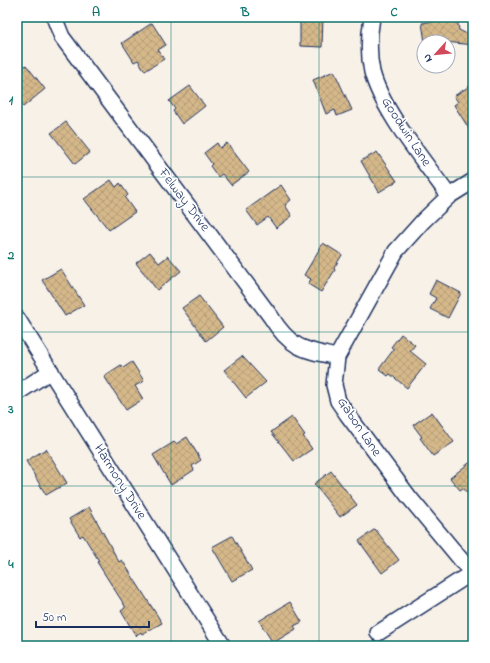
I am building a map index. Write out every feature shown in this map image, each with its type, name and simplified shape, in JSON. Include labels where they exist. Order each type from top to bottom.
[{"type":"street","name":"Felway Drive","points":[[54,17],[62,37],[280,331],[292,343],[308,351],[336,357]]},
{"type":"street","name":"Goodwin Lane","points":[[372,17],[369,37],[372,72],[388,108],[449,196]]},
{"type":"street","name":"Gabon Lane","points":[[472,572],[409,497],[338,401],[334,386],[336,357],[396,251],[423,221],[449,196],[473,181]]},
{"type":"street","name":"Harmony Drive","points":[[17,318],[222,646]]},
{"type":"street","points":[[17,392],[51,371]]},
{"type":"street","points":[[378,633],[472,572]]},
{"type":"building","points":[[300,17],[323,17],[322,47],[300,46]]},
{"type":"building","points":[[457,18],[459,30],[473,37],[473,45],[456,43],[456,34],[424,34],[422,23]]},
{"type":"building","points":[[152,23],[166,45],[158,50],[164,59],[145,71],[138,60],[134,62],[122,43]]},
{"type":"building","points":[[26,65],[45,89],[23,107],[17,99],[17,72]]},
{"type":"building","points":[[334,71],[352,110],[337,116],[335,110],[326,114],[313,80]]},
{"type":"building","points":[[473,84],[473,135],[454,105],[458,102],[454,96]]},
{"type":"building","points":[[190,86],[205,106],[182,124],[173,111],[175,109],[169,101]]},
{"type":"building","points":[[66,122],[90,152],[75,164],[51,133]]},
{"type":"building","points":[[217,143],[220,148],[227,143],[249,172],[231,185],[222,174],[218,177],[210,166],[212,164],[204,153]]},
{"type":"building","points":[[377,152],[397,181],[379,192],[361,161]]},
{"type":"building","points":[[111,180],[116,187],[120,183],[128,195],[125,198],[135,212],[109,230],[84,199]]},
{"type":"building","points":[[281,185],[291,200],[285,205],[292,216],[276,228],[268,217],[257,225],[246,210]]},
{"type":"building","points":[[323,243],[342,255],[334,268],[335,270],[321,292],[308,284],[311,279],[304,275]]},
{"type":"building","points":[[150,252],[159,263],[168,256],[181,271],[157,290],[136,263]]},
{"type":"building","points":[[61,269],[84,305],[65,316],[42,280]]},
{"type":"building","points":[[436,280],[461,293],[448,318],[430,309],[436,298],[429,294]]},
{"type":"building","points":[[199,296],[223,327],[206,341],[182,308]]},
{"type":"building","points":[[401,334],[415,345],[410,351],[426,364],[407,388],[390,374],[388,376],[379,369],[394,349],[391,347]]},
{"type":"building","points":[[242,356],[266,382],[246,398],[224,370]]},
{"type":"building","points":[[132,362],[144,381],[135,386],[143,399],[126,410],[104,376],[121,365],[123,368]]},
{"type":"building","points":[[432,412],[454,442],[433,456],[413,425]]},
{"type":"building","points":[[292,417],[305,435],[303,436],[312,449],[294,461],[271,432]]},
{"type":"building","points":[[187,437],[201,460],[192,466],[194,470],[171,485],[153,455],[174,442],[176,444]]},
{"type":"building","points":[[46,449],[67,483],[46,495],[26,461]]},
{"type":"building","points":[[473,460],[473,500],[463,488],[460,490],[450,478]]},
{"type":"building","points":[[331,471],[357,505],[340,517],[314,484]]},
{"type":"building","points":[[89,507],[119,562],[122,560],[162,623],[142,634],[141,632],[136,636],[121,611],[125,608],[125,606],[97,562],[99,561],[83,535],[80,537],[69,519]]},
{"type":"building","points":[[375,529],[399,560],[382,573],[359,541]]},
{"type":"building","points":[[232,536],[252,570],[232,581],[212,547]]},
{"type":"building","points":[[290,602],[302,622],[294,626],[296,629],[273,643],[259,621]]}]
